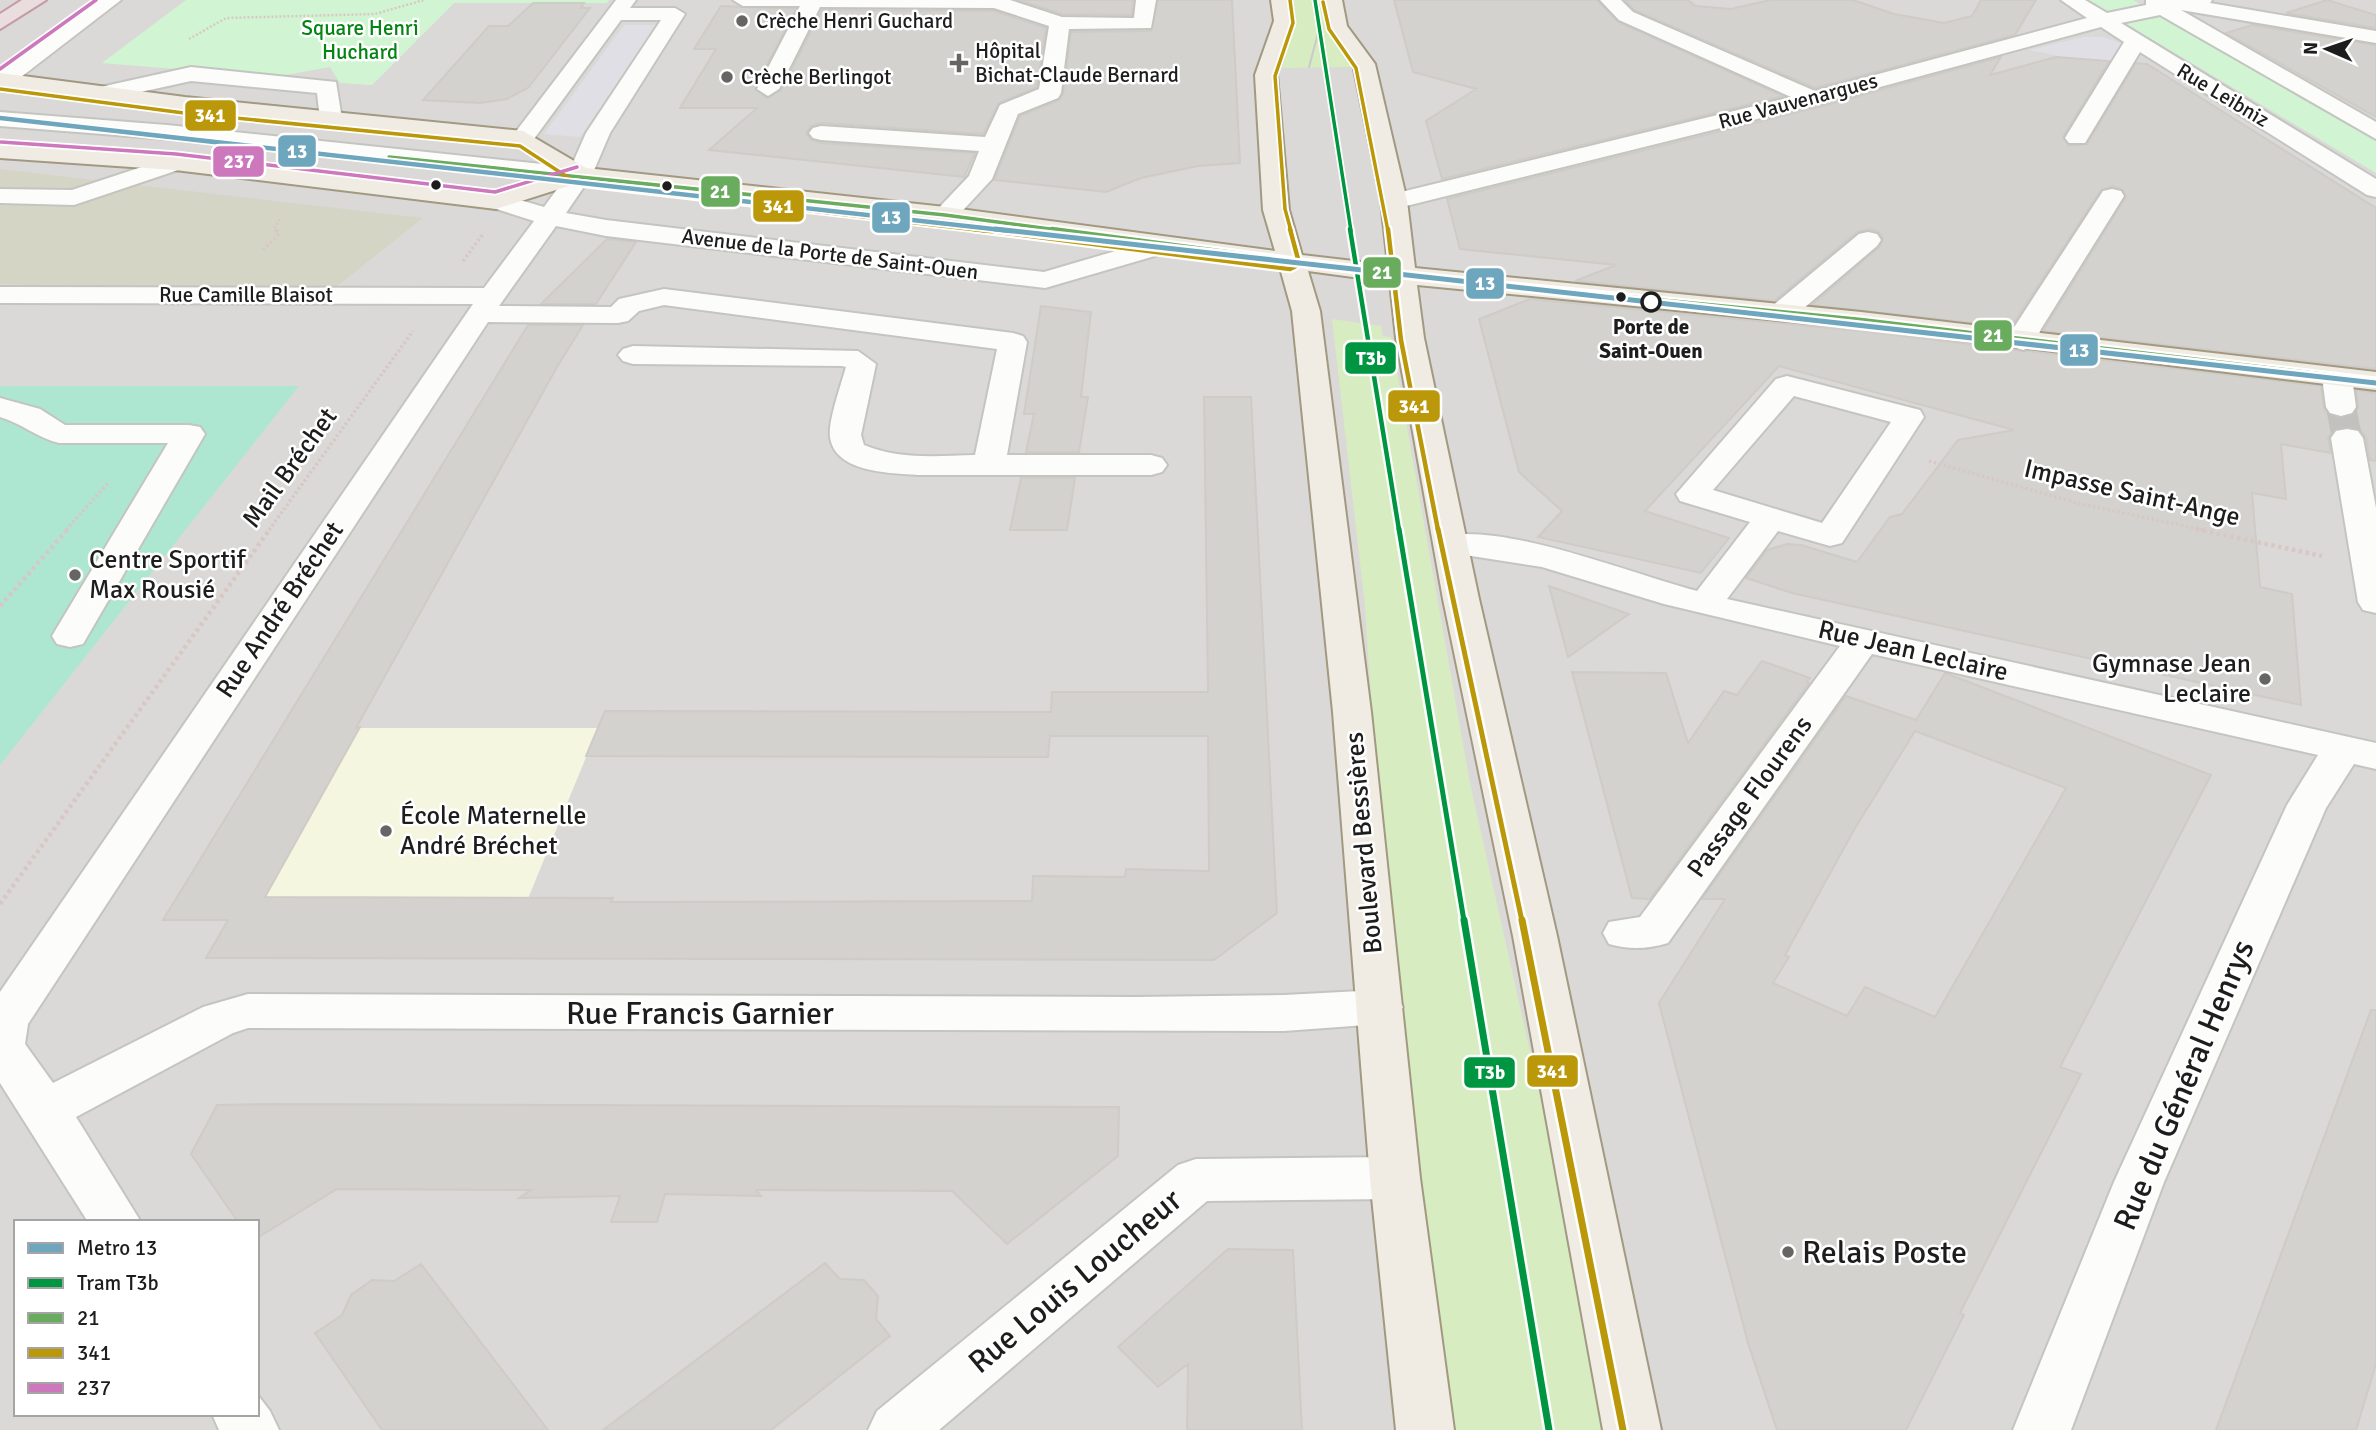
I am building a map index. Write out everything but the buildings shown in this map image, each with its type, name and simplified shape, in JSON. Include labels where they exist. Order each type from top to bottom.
[{"type":"highway","points":[[0,23],[36,0]]},
{"type":"main road","name":"Boulevard Bessières","points":[[1281,0],[1284,21],[1266,75],[1276,210],[1306,311],[1350,699],[1395,1178],[1425,1430]]},
{"type":"main road","points":[[1332,0],[1337,26],[1364,64],[1394,201],[1410,338],[1535,936],[1632,1430]]},
{"type":"main road","name":"Avenue de la Porte de Saint-Ouen","points":[[1,81],[523,138],[580,175],[945,215],[1402,275],[1955,330],[2023,341],[2376,381]]},
{"type":"main road","name":"Avenue de la Porte de Saint-Ouen","points":[[0,151],[175,163],[493,213],[580,175]]},
{"type":"street","points":[[1,81],[111,0]]},
{"type":"street","points":[[743,0],[997,1],[1060,23],[1144,24],[1146,0]]},
{"type":"street","points":[[1610,0],[1626,16],[1813,98]]},
{"type":"street","name":"Rue Leibniz","points":[[2071,0],[2376,190]]},
{"type":"street","points":[[768,89],[813,1]]},
{"type":"street","name":"Rue Vauvenargues","points":[[1394,201],[1813,98],[2104,20],[2155,3],[2194,2],[2376,37]]},
{"type":"street","points":[[2155,3],[2376,132]]},
{"type":"street","points":[[523,138],[622,7],[682,7]]},
{"type":"street","name":"Rue André Bréchet","points":[[1,1051],[5,1021],[486,305],[580,175],[598,133],[682,7]]},
{"type":"street","points":[[945,215],[980,179],[1008,110],[1051,93],[1060,23]]},
{"type":"street","points":[[2077,138],[2135,42]]},
{"type":"street","points":[[104,93],[191,74],[328,87],[331,119]]},
{"type":"street","points":[[0,119],[167,132],[504,170],[580,175]]},
{"type":"street","points":[[821,133],[994,145]]},
{"type":"street","points":[[0,196],[74,198],[175,163]]},
{"type":"street","points":[[2023,341],[2027,329],[2112,197]]},
{"type":"street","name":"Avenue de la Porte de Saint-Ouen","points":[[493,213],[549,217],[606,228],[753,243],[1045,280],[1163,244]]},
{"type":"street","points":[[1782,313],[1868,240]]},
{"type":"street","name":"Rue Camille Blaisot","points":[[0,295],[438,295],[486,305],[618,315],[629,305],[664,298],[1013,342],[989,464]]},
{"type":"street","points":[[633,355],[848,357],[861,364],[845,435],[850,451],[864,458],[891,464],[1152,465]]},
{"type":"street","points":[[2337,377],[2376,602]]},
{"type":"street","points":[[1787,385],[1909,417],[1830,536],[1771,518],[1692,494],[1787,385]]},
{"type":"street","points":[[0,407],[29,416],[59,433],[189,434],[70,636]]},
{"type":"street","points":[[1705,604],[1771,518]]},
{"type":"street","name":"Rue Jean Leclaire","points":[[1451,544],[1485,544],[1536,555],[1705,604],[2359,752]]},
{"type":"street","name":"Passage Flourens","points":[[1625,933],[1652,932],[1863,640]]},
{"type":"street","name":"Rue du Général Henrys","points":[[2042,1430],[2139,1182],[2307,805],[2359,752]]},
{"type":"street","name":"Rue Francis Garnier","points":[[43,1111],[219,1018],[247,1011],[1138,1015],[1284,1013],[1380,1007]]},
{"type":"street","points":[[1,1051],[82,1164],[114,1220]]},
{"type":"street","name":"Rue Louis Loucheur","points":[[897,1430],[1196,1180],[1395,1178]]},
{"type":"path","points":[[183,43],[214,22],[226,18],[375,14],[424,0]]},
{"type":"path","name":"Mail Bréchet","points":[[0,904],[438,295],[493,213]]},
{"type":"path","points":[[263,250],[279,234],[274,228],[280,219]]},
{"type":"path","points":[[0,606],[151,434]]},
{"type":"path","name":"Impasse Saint-Ange","points":[[1888,449],[2081,504],[2370,566]]},
{"type":"shaded area","points":[[0,0],[2376,0],[2376,1430],[0,1430]]},
{"type":"shaded area","points":[[624,25],[657,25],[580,137],[544,134]]},
{"type":"shaded area","points":[[2083,37],[2102,37],[2123,44],[2115,67],[2029,50]]},
{"type":"shaded area","points":[[0,169],[423,218],[326,295],[0,284]]},
{"type":"shaded area","name":"École Maternelle André Bréchet","points":[[281,728],[598,728],[527,901],[541,902],[516,959],[206,958],[227,920],[163,920]]},
{"type":"green space","name":"Square Henri Huchard","points":[[186,0],[609,0],[607,3],[454,3],[372,85],[340,83],[330,67],[274,77],[102,63]]},
{"type":"green space","points":[[1292,0],[1324,0],[1331,32],[1350,59],[1352,67],[1282,68],[1296,22]]},
{"type":"green space","points":[[2086,0],[2133,0],[2376,138],[2376,173]]},
{"type":"green space","points":[[1332,319],[1381,326],[1383,336],[1391,337],[1470,783],[1567,1217],[1606,1430],[1451,1430],[1379,822],[1365,606]]},
{"type":"green space","name":"Centre Sportif Max Rousié","points":[[0,386],[299,386],[0,765]]},
{"type":"tunnel","points":[[2341,407],[2347,438]]},
{"type":"tram line","name":"T3b","points":[[1315,0],[1364,317],[1549,1430]]},
{"type":"tram line","points":[[1309,67],[1320,26]]},
{"type":"metro line","name":"13","points":[[0,118],[2376,383]]},
{"type":"transit line","name":"237","points":[[0,69],[96,0]]},
{"type":"transit line","name":"341","points":[[0,89],[184,113],[520,146],[578,184],[944,224],[1017,236],[1290,269],[1296,266],[1298,259],[1285,209],[1275,76],[1293,23],[1290,0]]},
{"type":"transit line","name":"341","points":[[1323,2],[1329,29],[1356,68],[1385,202],[1401,340],[1452,601],[1526,938],[1623,1430]]},
{"type":"transit line","name":"237","points":[[1,142],[176,154],[495,192],[577,167]]},
{"type":"transit line","name":"21","points":[[389,157],[945,215],[1402,275],[1861,320],[2376,381]]},
{"type":"place","name":"Crèche Henri Guchard","points":[[742,21]]},
{"type":"place","name":"Hôpital Bichat-Claude Bernard","points":[[959,63]]},
{"type":"place","name":"Crèche Berlingot","points":[[727,77]]},
{"type":"place","name":"Porte de Saint-Ouen","points":[[1651,302]]},
{"type":"place","name":"Centre Sportif Max Rousié","points":[[75,575]]},
{"type":"place","name":"Gymnase Jean Leclaire","points":[[2265,679]]},
{"type":"place","name":"École Maternelle André Bréchet","points":[[386,831]]},
{"type":"place","name":"Relais Poste","points":[[1788,1252]]}]
